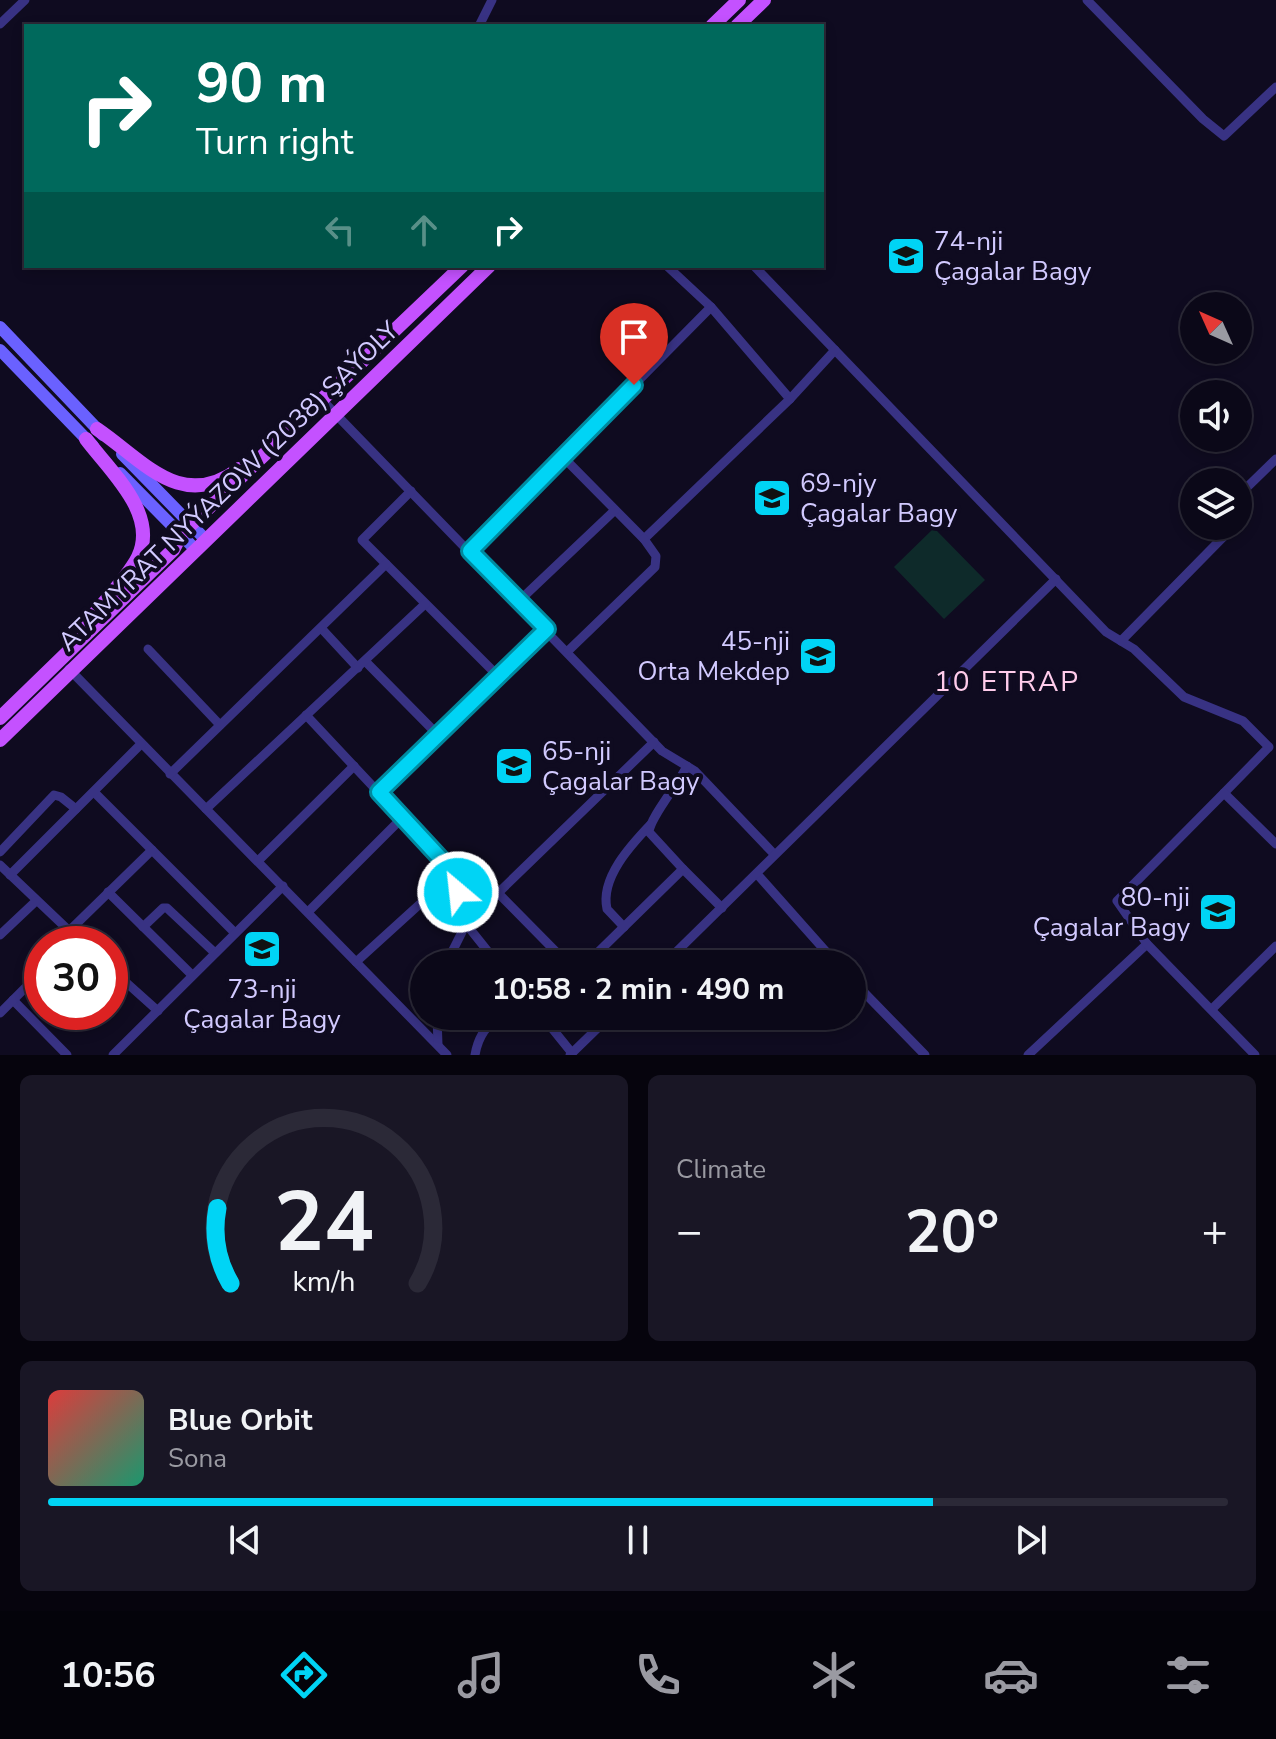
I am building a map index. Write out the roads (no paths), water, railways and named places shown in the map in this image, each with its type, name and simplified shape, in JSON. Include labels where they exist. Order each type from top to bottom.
[{"type":"main road","points":[[714,24],[739,0]]},
{"type":"main road","points":[[739,24],[764,0]]},
{"type":"main road","name":"ATAMYRAT NYÝAZOW (2038) ŞAÝOLY","points":[[0,718],[173,550],[186,530],[460,268]]},
{"type":"main road","name":"ATAMYRAT NYÝAZOW (2038) ŞAÝOLY","points":[[0,740],[487,268]]},
{"type":"main road","points":[[0,327],[91,434],[127,491],[145,534],[137,558],[60,660]]},
{"type":"main road","points":[[0,350],[91,434],[201,545]]},
{"type":"main road","points":[[91,434],[161,477],[181,486],[192,487],[223,481],[322,400]]},
{"type":"street","points":[[0,24],[25,0]]},
{"type":"street","points":[[480,24],[492,0]]},
{"type":"street","points":[[1087,0],[1203,119],[1224,136],[1276,87]]},
{"type":"street","points":[[669,268],[711,307],[790,399]]},
{"type":"street","points":[[756,268],[1106,632],[1134,649],[1184,697],[1243,721],[1269,747],[1117,901],[1147,944],[1255,1055]]},
{"type":"street","points":[[470,551],[711,307]]},
{"type":"street","points":[[644,539],[790,399],[835,350]]},
{"type":"street","points":[[322,400],[662,751],[695,771],[774,854]]},
{"type":"street","points":[[563,457],[644,539],[656,556],[655,567],[568,651]]},
{"type":"street","points":[[1252,482],[1276,459]]},
{"type":"street","points":[[411,491],[362,540],[498,676]]},
{"type":"street","points":[[519,601],[615,510]]},
{"type":"street","points":[[1121,641],[1220,540]]},
{"type":"street","points":[[170,774],[386,564]]},
{"type":"street","points":[[678,950],[1056,579]]},
{"type":"street","points":[[206,809],[425,604]]},
{"type":"street","points":[[321,628],[438,735]]},
{"type":"street","points":[[379,792],[547,629]]},
{"type":"street","points":[[148,649],[220,725]]},
{"type":"street","points":[[60,660],[447,1055]]},
{"type":"street","points":[[306,715],[454,873],[461,913],[487,950]]},
{"type":"street","points":[[453,950],[466,924],[654,742]]},
{"type":"street","points":[[10,875],[141,744]]},
{"type":"street","points":[[258,861],[354,766]]},
{"type":"street","points":[[624,927],[607,909],[607,893],[621,856],[650,825],[687,766]]},
{"type":"street","points":[[94,792],[235,933]]},
{"type":"street","points":[[1224,793],[1276,844]]},
{"type":"street","points":[[0,852],[54,795],[76,809]]},
{"type":"street","points":[[308,912],[401,819]]},
{"type":"street","points":[[650,825],[649,832],[653,838],[722,908]]},
{"type":"street","points":[[83,926],[108,892],[152,850]]},
{"type":"street","points":[[0,865],[61,926]]},
{"type":"street","points":[[600,950],[683,869]]},
{"type":"street","points":[[356,962],[454,873]]},
{"type":"street","points":[[757,874],[825,950]]},
{"type":"street","points":[[113,1055],[283,886]]},
{"type":"street","points":[[108,892],[192,975]]},
{"type":"street","points":[[498,893],[554,950]]},
{"type":"street","points":[[0,935],[36,901]]},
{"type":"street","points":[[143,927],[163,908],[167,908],[215,953]]},
{"type":"street","points":[[1028,1055],[1147,944]]},
{"type":"street","points":[[1212,1009],[1276,946]]},
{"type":"street","points":[[128,984],[158,1011]]},
{"type":"street","points":[[0,1013],[24,989]]},
{"type":"street","points":[[866,994],[925,1055]]},
{"type":"street","points":[[13,1000],[67,1055]]},
{"type":"street","points":[[437,1030],[438,1045]]},
{"type":"street","points":[[475,1055],[484,1030]]},
{"type":"street","points":[[553,1030],[571,1054],[596,1030]]},
{"type":"place","name":"74-nji Çagalar Bagy","points":[[906,256]]},
{"type":"place","name":"69-njy Çagalar Bagy","points":[[772,498]]},
{"type":"place","name":"45-nji Orta Mekdep","points":[[818,656]]},
{"type":"place","name":"65-nji Çagalar Bagy","points":[[514,766]]},
{"type":"place","name":"80-nji Çagalar Bagy","points":[[1218,912]]},
{"type":"place","name":"73-nji Çagalar Bagy","points":[[262,949]]},
{"type":"district","name":"10 ETRAP","points":[[1007,681]]}]
